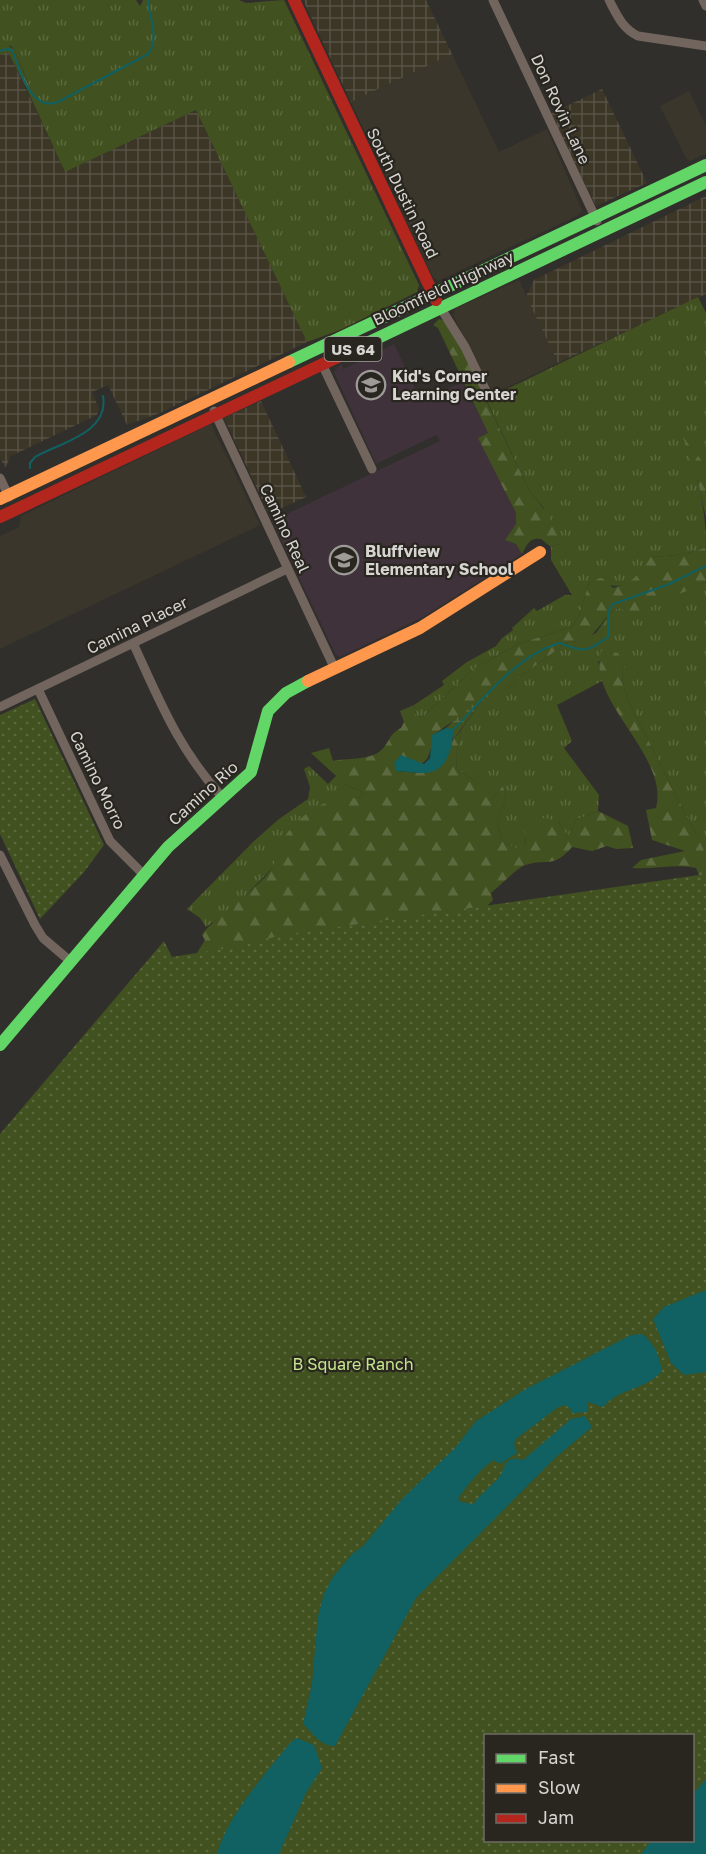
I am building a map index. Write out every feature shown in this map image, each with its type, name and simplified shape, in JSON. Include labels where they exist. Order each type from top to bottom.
[{"type":"main road","name":"South Dustin Road","points":[[294,0],[440,307]]},
{"type":"main road","name":"Bloomfield Highway","points":[[4,497],[706,165]]},
{"type":"main road","name":"Bloomfield Highway","points":[[0,517],[706,182]]},
{"type":"main road","name":"Camino Rio","points":[[0,1045],[143,874],[168,847],[251,772],[258,758],[268,712],[293,688],[420,628],[540,552]]},
{"type":"street","name":"Don Rovin Lane","points":[[494,0],[601,232]]},
{"type":"street","points":[[609,0],[623,25],[638,36],[706,46]]},
{"type":"street","points":[[703,0],[706,6]]},
{"type":"street","name":"South Dustin Road","points":[[440,307],[465,347],[489,397]]},
{"type":"street","points":[[322,364],[372,470]]},
{"type":"street","name":"Camino Real","points":[[210,401],[334,667]]},
{"type":"street","points":[[0,478],[4,497],[15,510]]},
{"type":"street","name":"Camina Placer","points":[[0,707],[288,569]]},
{"type":"street","points":[[133,644],[178,740],[198,770],[222,797]]},
{"type":"street","name":"Camino Morro","points":[[38,689],[107,835],[119,853],[143,874]]},
{"type":"street","points":[[0,855],[43,938],[70,961]]},
{"type":"shaded area","points":[[303,0],[426,0],[452,54],[351,102]]},
{"type":"shaded area","points":[[8,51],[65,172],[196,110],[307,342],[160,413],[127,425],[108,385],[92,392],[99,409],[97,415],[11,456],[5,468],[0,458],[0,55]]},
{"type":"shaded area","points":[[452,54],[499,152],[547,129],[582,210],[579,215],[438,281],[433,277],[351,102]]},
{"type":"shaded area","points":[[602,89],[647,183],[596,206],[550,114]]},
{"type":"shaded area","points":[[689,91],[706,126],[706,154],[690,161],[686,158],[660,106]]},
{"type":"shaded area","points":[[706,196],[706,294],[558,363],[526,296],[534,280]]},
{"type":"shaded area","points":[[519,280],[558,363],[493,394],[453,315],[456,308]]},
{"type":"shaded area","points":[[394,344],[421,401],[463,382],[488,433],[479,438],[516,513],[516,524],[506,540],[516,544],[522,554],[423,617],[340,657],[336,655],[272,521],[440,441],[436,435],[376,464],[334,372],[341,364],[344,369]]},
{"type":"shaded area","points":[[261,401],[306,497],[269,514],[224,418]]},
{"type":"shaded area","points":[[211,424],[260,525],[0,649],[0,536],[19,527],[21,516]]},
{"type":"green space","points":[[0,0],[136,0],[140,6],[143,0],[239,0],[246,3],[284,0],[419,285],[417,292],[340,330],[307,342],[196,110],[65,172],[25,85],[29,85],[14,49],[11,46],[0,47]]},
{"type":"green space","points":[[6,45],[14,49],[29,86],[25,85],[8,52],[0,55],[0,47]]},
{"type":"green space","points":[[698,297],[706,313],[706,466],[684,439],[700,492],[705,519],[706,547],[677,555],[647,557],[637,576],[625,585],[609,585],[590,580],[579,616],[572,627],[518,644],[472,670],[423,717],[416,715],[414,705],[444,685],[442,681],[467,662],[496,646],[534,608],[537,611],[565,595],[572,595],[551,560],[551,547],[560,544],[543,507],[530,492],[486,399]]},
{"type":"green space","points":[[439,319],[443,320],[460,346],[530,492],[553,523],[560,544],[551,547],[541,539],[534,539],[529,542],[522,554],[516,544],[505,540],[516,524],[516,513],[478,438],[488,433],[438,328],[433,325]]},
{"type":"green space","points":[[683,437],[706,466],[706,518],[698,482]]},
{"type":"green space","points":[[706,547],[706,582],[635,614],[618,608],[611,612],[587,641],[568,642],[508,688],[492,694],[433,735],[430,753],[424,762],[397,771],[419,773],[450,750],[453,740],[461,730],[456,755],[457,769],[478,783],[486,785],[492,799],[503,786],[506,798],[497,821],[502,841],[526,853],[525,831],[544,818],[558,821],[568,837],[576,820],[598,811],[628,826],[633,848],[616,849],[607,846],[592,851],[572,847],[555,861],[525,865],[491,893],[493,900],[480,913],[192,961],[205,940],[202,935],[205,931],[248,894],[267,874],[284,838],[297,822],[327,802],[337,799],[358,799],[363,794],[346,785],[311,753],[329,748],[333,761],[374,755],[383,749],[393,734],[401,728],[404,722],[400,711],[414,705],[416,715],[423,717],[472,670],[518,644],[572,627],[579,616],[590,580],[602,578],[613,588],[634,578],[646,557],[677,555]]},
{"type":"green space","points":[[706,582],[706,854],[628,700],[622,679],[624,665],[598,661],[602,681],[557,705],[572,741],[564,748],[599,795],[598,811],[576,820],[568,837],[558,821],[525,838],[527,854],[502,841],[497,821],[506,798],[503,786],[492,799],[478,783],[457,769],[456,755],[461,730],[479,704],[492,693],[508,688],[568,642],[579,641],[596,633],[611,612],[618,608],[672,596]]},
{"type":"green space","points":[[602,650],[618,653],[624,665],[622,679],[628,700],[706,854],[706,891],[696,868],[680,866],[632,868],[641,860],[685,851],[652,840],[646,810],[656,808],[657,788],[651,768],[640,747],[604,687],[599,668]]},
{"type":"green space","points":[[492,693],[479,704],[453,740],[452,734],[446,728],[475,701]]},
{"type":"green space","points":[[35,699],[104,845],[84,872],[40,919],[0,834],[0,715]]},
{"type":"green space","points":[[309,766],[328,784],[337,775],[346,785],[363,794],[358,799],[285,837],[274,866],[234,908],[206,927],[200,918],[187,909],[253,842],[279,819],[308,799],[310,787],[304,769]]},
{"type":"green space","name":"B Square Ranch","points":[[706,874],[706,1854],[0,1854],[0,1134],[164,941],[172,957],[234,947],[282,935]]},
{"type":"water","points":[[446,728],[454,729],[451,748],[447,758],[437,770],[423,773],[396,771],[394,763],[401,755],[424,764],[430,758],[432,735]]},
{"type":"water","points":[[706,1290],[706,1372],[684,1375],[671,1363],[653,1319],[664,1307]]},
{"type":"water","points":[[642,1334],[656,1350],[662,1371],[656,1377],[617,1396],[603,1407],[588,1402],[587,1412],[572,1413],[570,1408],[564,1405],[557,1408],[517,1438],[514,1443],[517,1453],[500,1464],[494,1460],[465,1489],[458,1499],[461,1502],[473,1504],[497,1480],[508,1461],[523,1460],[571,1419],[585,1416],[592,1427],[555,1458],[416,1598],[335,1746],[321,1741],[303,1724],[312,1684],[318,1616],[324,1594],[332,1578],[352,1554],[363,1546],[403,1498],[455,1448],[476,1421],[526,1389],[631,1335]]},
{"type":"water","points":[[297,1738],[314,1745],[322,1768],[306,1793],[279,1854],[217,1854],[229,1825],[248,1795],[291,1742]]},
{"type":"water","points":[[706,1779],[706,1854],[641,1854],[650,1842],[694,1842],[694,1793]]},
{"type":"waterway","points":[[0,51],[12,50],[23,78],[33,95],[40,101],[58,102],[148,54],[154,35],[148,0]]},
{"type":"waterway","points":[[30,468],[30,463],[35,457],[91,428],[99,419],[103,409],[103,396]]},
{"type":"waterway","points":[[454,729],[489,692],[530,657],[545,648],[560,643],[580,649],[595,646],[608,637],[608,612],[613,604],[667,585],[706,566]]},
{"type":"traffic: fast","points":[[289,362],[706,165]]},
{"type":"traffic: fast","points":[[363,345],[706,182]]},
{"type":"traffic: fast","points":[[0,1045],[168,847],[251,772],[268,711],[286,693],[308,681]]},
{"type":"traffic: slow","points":[[0,499],[289,362]]},
{"type":"traffic: slow","points":[[308,681],[420,628],[540,552]]},
{"type":"traffic: jam","points":[[294,0],[436,300]]},
{"type":"traffic: jam","points":[[0,517],[363,345]]},
{"type":"place","name":"Kid's Corner Learning Center","points":[[371,385]]},
{"type":"place","name":"Bluffview Elementary School","points":[[344,560]]}]
